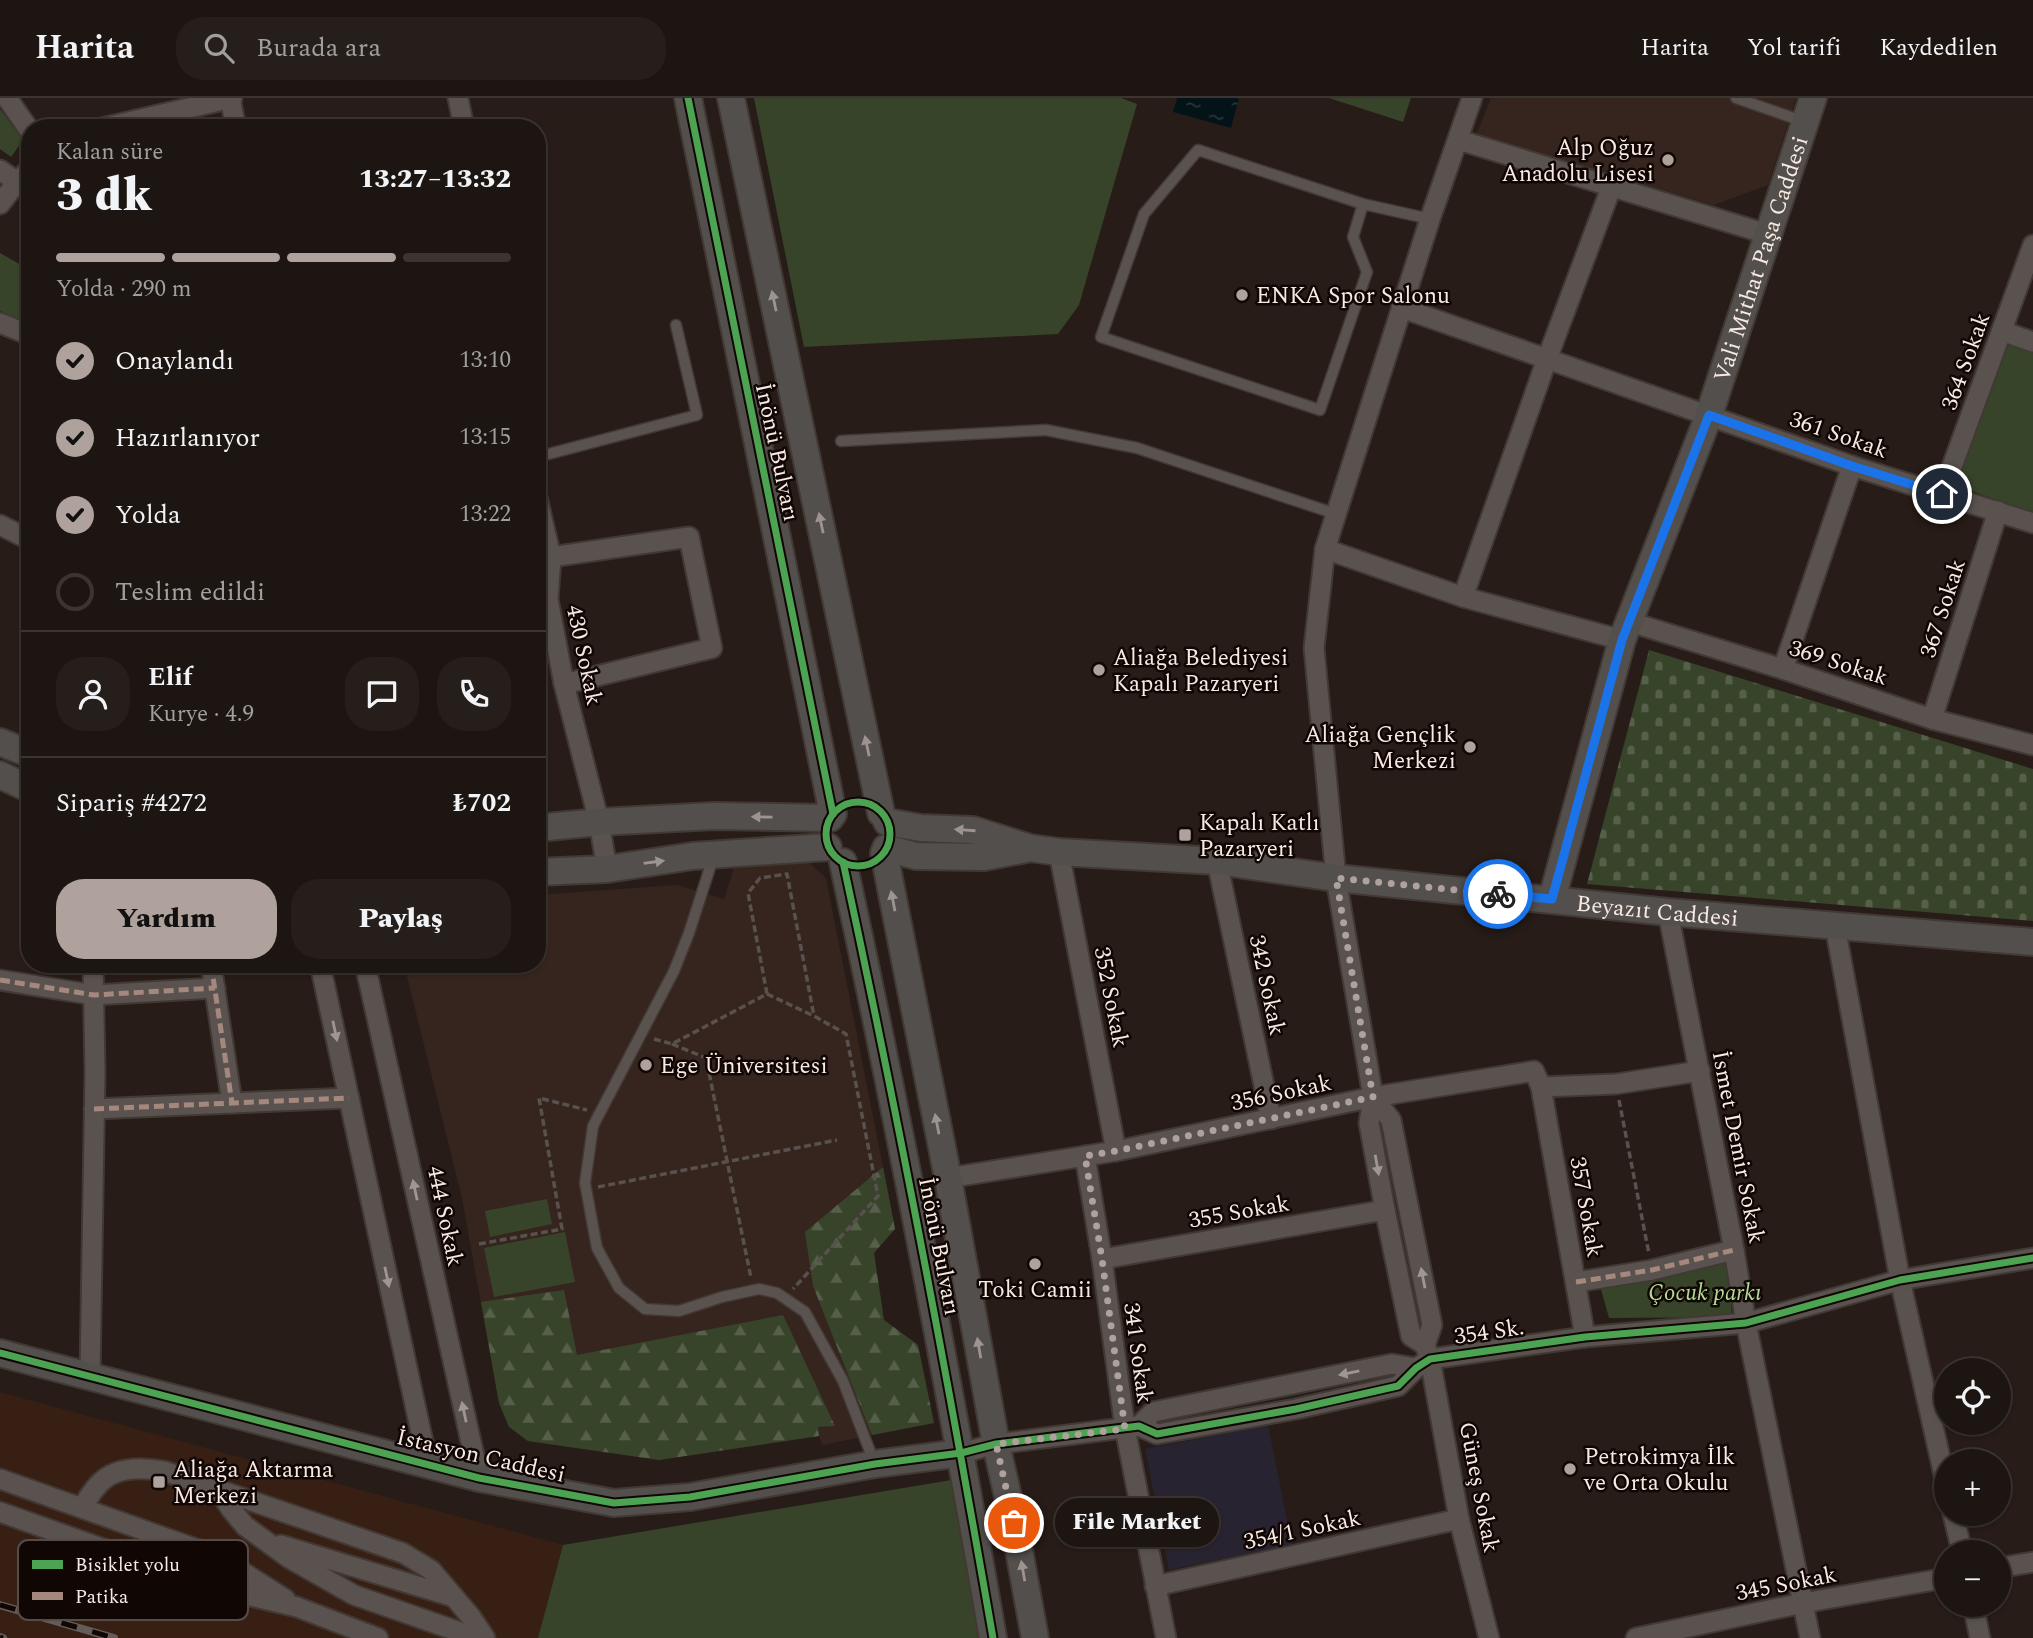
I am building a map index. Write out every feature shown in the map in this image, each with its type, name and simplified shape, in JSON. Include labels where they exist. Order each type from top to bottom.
[{"type":"street","points":[[7,98],[22,119]]},
{"type":"street","points":[[141,119],[231,98],[234,119]]},
{"type":"street","points":[[458,98],[462,119]]},
{"type":"street","name":"İnönü Bulvarı","points":[[688,98],[831,816]]},
{"type":"street","name":"İnönü Bulvarı","points":[[731,98],[884,817]]},
{"type":"street","name":"Güneş Sokak","points":[[1472,98],[1430,219],[1325,549],[1314,648],[1336,878],[1373,1097],[1369,1123],[1412,1336],[1424,1357],[1459,1519],[1489,1638]]},
{"type":"street","name":"Vali Mithat Paşa Caddesi","points":[[1552,899],[1626,631],[1709,415],[1809,110]]},
{"type":"street","points":[[1459,140],[1767,234]]},
{"type":"street","points":[[0,170],[21,175]]},
{"type":"street","points":[[0,204],[21,178]]},
{"type":"street","points":[[1463,597],[1611,188]]},
{"type":"street","name":"364 Sokak","points":[[1942,494],[2033,245]]},
{"type":"street","points":[[1402,308],[1709,415]]},
{"type":"street","points":[[0,323],[21,331]]},
{"type":"street","points":[[2002,331],[2033,342]]},
{"type":"street","name":"361 Sokak","points":[[1709,415],[1852,466],[2033,523]]},
{"type":"street","points":[[1783,669],[1852,466]]},
{"type":"street","name":"367 Sokak","points":[[1933,719],[1998,511]]},
{"type":"street","points":[[0,525],[21,536]]},
{"type":"street","name":"430 Sokak","points":[[546,536],[551,557],[546,581]]},
{"type":"street","points":[[551,557],[689,537],[712,648],[564,684]]},
{"type":"street","name":"369 Sokak","points":[[1325,549],[1463,597],[1626,631],[1783,669],[1933,719],[2033,745]]},
{"type":"street","name":"430 Sokak","points":[[546,615],[599,822],[607,869]]},
{"type":"street","points":[[0,742],[21,750]]},
{"type":"street","points":[[0,775],[21,785]]},
{"type":"street","points":[[857,802],[866,803],[884,817],[889,839],[885,850],[870,864],[852,866],[836,855],[826,837],[826,827],[831,816],[840,808],[857,802]]},
{"type":"street","points":[[546,827],[715,816],[831,816]]},
{"type":"street","name":"Beyazıt Caddesi","points":[[884,817],[921,828],[973,830],[1030,848],[1059,852],[1217,861],[1336,878],[1668,912],[2033,942]]},
{"type":"street","name":"Beyazıt Caddesi","points":[[885,850],[915,856],[984,857],[1030,848]]},
{"type":"street","name":"İnönü Bulvarı","points":[[885,850],[1035,1638]]},
{"type":"street","name":"352 Sokak","points":[[1059,852],[1116,1151]]},
{"type":"street","points":[[546,872],[607,869],[693,856],[836,855]]},
{"type":"street","name":"İnönü Bulvarı","points":[[836,855],[863,952],[961,1453],[993,1638]]},
{"type":"street","name":"342 Sokak","points":[[1217,861],[1271,1119]]},
{"type":"street","name":"İsmet Demir Sokak","points":[[1668,912],[1746,1323],[1810,1638]]},
{"type":"street","points":[[1835,926],[1900,1280],[1938,1449]]},
{"type":"street","points":[[90,1376],[93,973]]},
{"type":"street","points":[[212,973],[232,1103]]},
{"type":"street","points":[[322,973],[428,1465]]},
{"type":"street","name":"444 Sokak","points":[[367,973],[479,1478]]},
{"type":"street","points":[[0,980],[94,995],[215,988]]},
{"type":"street","name":"356 Sokak","points":[[948,1178],[1116,1151],[1373,1097],[1534,1071],[1541,1087]]},
{"type":"street","points":[[1541,1087],[1616,1084],[1700,1071]]},
{"type":"street","name":"357 Sokak","points":[[1541,1087],[1585,1336]]},
{"type":"street","name":"Güneş Sokak","points":[[1373,1097],[1391,1120],[1432,1325],[1424,1357]]},
{"type":"street","points":[[94,1109],[349,1098]]},
{"type":"street","name":"341 Sokak","points":[[1085,1156],[1132,1427],[1155,1586],[1166,1638]]},
{"type":"street","name":"355 Sokak","points":[[1102,1259],[1385,1210]]},
{"type":"street","points":[[1576,1282],[1652,1270],[1734,1250]]},
{"type":"street","name":"354 Sk.","points":[[961,1453],[996,1444],[1132,1427],[1157,1434],[1296,1409],[1398,1386],[1424,1357],[1585,1336],[1746,1323],[1900,1280],[2033,1258]]},
{"type":"street","name":"İstasyon Caddesi","points":[[0,1353],[479,1478],[614,1503],[690,1497],[875,1464],[961,1453]]},
{"type":"street","points":[[82,1508],[100,1482],[120,1471],[142,1467],[164,1471],[404,1553],[430,1570],[455,1597],[485,1638]]},
{"type":"street","points":[[0,1479],[171,1540]]},
{"type":"street","points":[[218,1489],[230,1510],[245,1526],[289,1558],[354,1595],[477,1638]]},
{"type":"street","points":[[0,1512],[79,1540]]},
{"type":"street","name":"354/1 Sokak","points":[[1155,1586],[1459,1519]]},
{"type":"street","points":[[260,1538],[455,1597]]},
{"type":"street","points":[[2011,1566],[2033,1562]]},
{"type":"street","points":[[248,1576],[297,1607]]},
{"type":"street","name":"345 Sokak","points":[[1636,1638],[1934,1580]]},
{"type":"street","points":[[248,1595],[297,1607],[378,1638]]},
{"type":"street","points":[[1976,1617],[1980,1638]]},
{"type":"lane","points":[[1736,98],[1809,110]]},
{"type":"lane","points":[[1363,204],[1353,237],[1367,272],[1320,410],[1101,337],[1144,214],[1198,149],[1363,204],[1430,219]]},
{"type":"lane","points":[[546,455],[697,415],[676,325]]},
{"type":"lane","points":[[841,441],[1046,430],[1137,448],[1336,514]]},
{"type":"lane","points":[[714,855],[674,971],[593,1126],[585,1183],[597,1248],[619,1288],[645,1309],[680,1311],[722,1297],[759,1289],[776,1293],[805,1312],[843,1381],[875,1464]]},
{"type":"path","points":[[767,994],[748,893],[760,878],[787,874],[814,1016]]},
{"type":"path","points":[[672,1045],[767,994]]},
{"type":"path","points":[[767,994],[846,1034],[878,1196],[785,1299]]},
{"type":"path","points":[[641,1034],[706,1058],[753,1290]]},
{"type":"path","points":[[1616,1084],[1652,1270]]},
{"type":"path","points":[[479,1244],[562,1229],[539,1098],[600,1114]]},
{"type":"path","points":[[586,1190],[837,1140]]},
{"type":"shaded area","name":"Alp Oğuz Anadolu Lisesi","points":[[1491,98],[1796,98],[1768,185],[1714,205],[1476,135]]},
{"type":"shaded area","name":"Ege Üniversitesi","points":[[799,854],[826,878],[895,1228],[874,1253],[884,1320],[918,1345],[934,1423],[822,1445],[819,1436],[659,1460],[528,1441],[509,1427],[499,1403],[462,1198],[406,973],[546,973],[546,894],[677,885],[724,899],[736,862]]},
{"type":"shaded area","points":[[0,1392],[563,1545],[538,1638],[0,1638]]},
{"type":"shaded area","points":[[1268,1425],[1292,1545],[1169,1570],[1145,1449]]},
{"type":"green space","points":[[754,98],[1121,98],[1137,104],[1079,305],[1058,334],[804,347]]},
{"type":"green space","points":[[1329,98],[1411,98],[1403,122]]},
{"type":"green space","points":[[0,109],[21,137],[21,143],[11,157],[0,149]]},
{"type":"green space","points":[[0,253],[21,265],[21,321],[0,311]]},
{"type":"green space","points":[[2010,336],[2033,345],[2033,513],[1955,485]]},
{"type":"green space","points":[[1649,650],[2033,769],[2033,921],[1587,884]]},
{"type":"green space","points":[[883,1167],[895,1229],[874,1253],[884,1320],[918,1345],[934,1423],[872,1435],[813,1286],[805,1232]]},
{"type":"green space","points":[[547,1199],[552,1224],[490,1237],[485,1211]]},
{"type":"green space","points":[[565,1232],[575,1282],[494,1297],[484,1248]]},
{"type":"green space","name":"Çocuk parkı","points":[[1728,1262],[1732,1317],[1609,1318],[1600,1286]]},
{"type":"green space","points":[[564,1290],[577,1355],[783,1315],[835,1426],[818,1427],[819,1436],[659,1460],[528,1441],[509,1427],[499,1403],[481,1302]]},
{"type":"green space","points":[[957,1479],[982,1638],[538,1638],[563,1545]]},
{"type":"water","points":[[1177,98],[1239,99],[1231,128],[1173,112]]},
{"type":"railway","points":[[0,1605],[18,1610]]},
{"type":"railway","points":[[52,1620],[114,1638]]},
{"type":"marked path","points":[[212,973],[232,1103]]},
{"type":"marked path","points":[[0,980],[94,995],[215,988]]},
{"type":"marked path","points":[[94,1109],[349,1098]]},
{"type":"marked path","points":[[1576,1282],[1652,1270],[1734,1250]]},
{"type":"cycle path","points":[[688,98],[833,814]]},
{"type":"cycle path","points":[[858,802],[876,808],[884,816],[890,834],[884,852],[876,860],[858,866],[840,860],[832,852],[826,834],[832,816],[840,808],[858,802]]},
{"type":"cycle path","points":[[843,862],[922,1250],[993,1638]]},
{"type":"cycle path","points":[[0,1353],[479,1478],[614,1503],[690,1497],[875,1464],[961,1453],[996,1444],[1139,1426],[1157,1434],[1296,1409],[1398,1386],[1416,1368],[1430,1359],[1585,1337],[1746,1323],[1900,1280],[2033,1258]]},
{"type":"way so far","points":[[1014,1523],[996,1444],[1125,1429],[1085,1156],[1373,1097],[1336,878],[1498,894]]},
{"type":"place","name":"Alp Oğuz Anadolu Lisesi","points":[[1668,160]]},
{"type":"place","name":"ENKA Spor Salonu","points":[[1242,295]]},
{"type":"place","name":"Aliağa Belediyesi Kapalı Pazaryeri","points":[[1099,670]]},
{"type":"place","name":"Aliağa Gençlik Merkezi","points":[[1470,747]]},
{"type":"place","name":"Kapalı Katlı Pazaryeri","points":[[1185,835]]},
{"type":"place","name":"Ege Üniversitesi","points":[[646,1065]]},
{"type":"place","name":"Toki Camii","points":[[1035,1264]]},
{"type":"place","name":"Petrokimya İlk ve Orta Okulu","points":[[1570,1469]]},
{"type":"place","name":"Aliağa Aktarma Merkezi","points":[[159,1482]]},
{"type":"place","name":"File Market","points":[[1014,1523]]},
{"type":"route","points":[[1498,894],[1552,899],[1622,640],[1709,415],[1852,466],[1942,494]]}]
